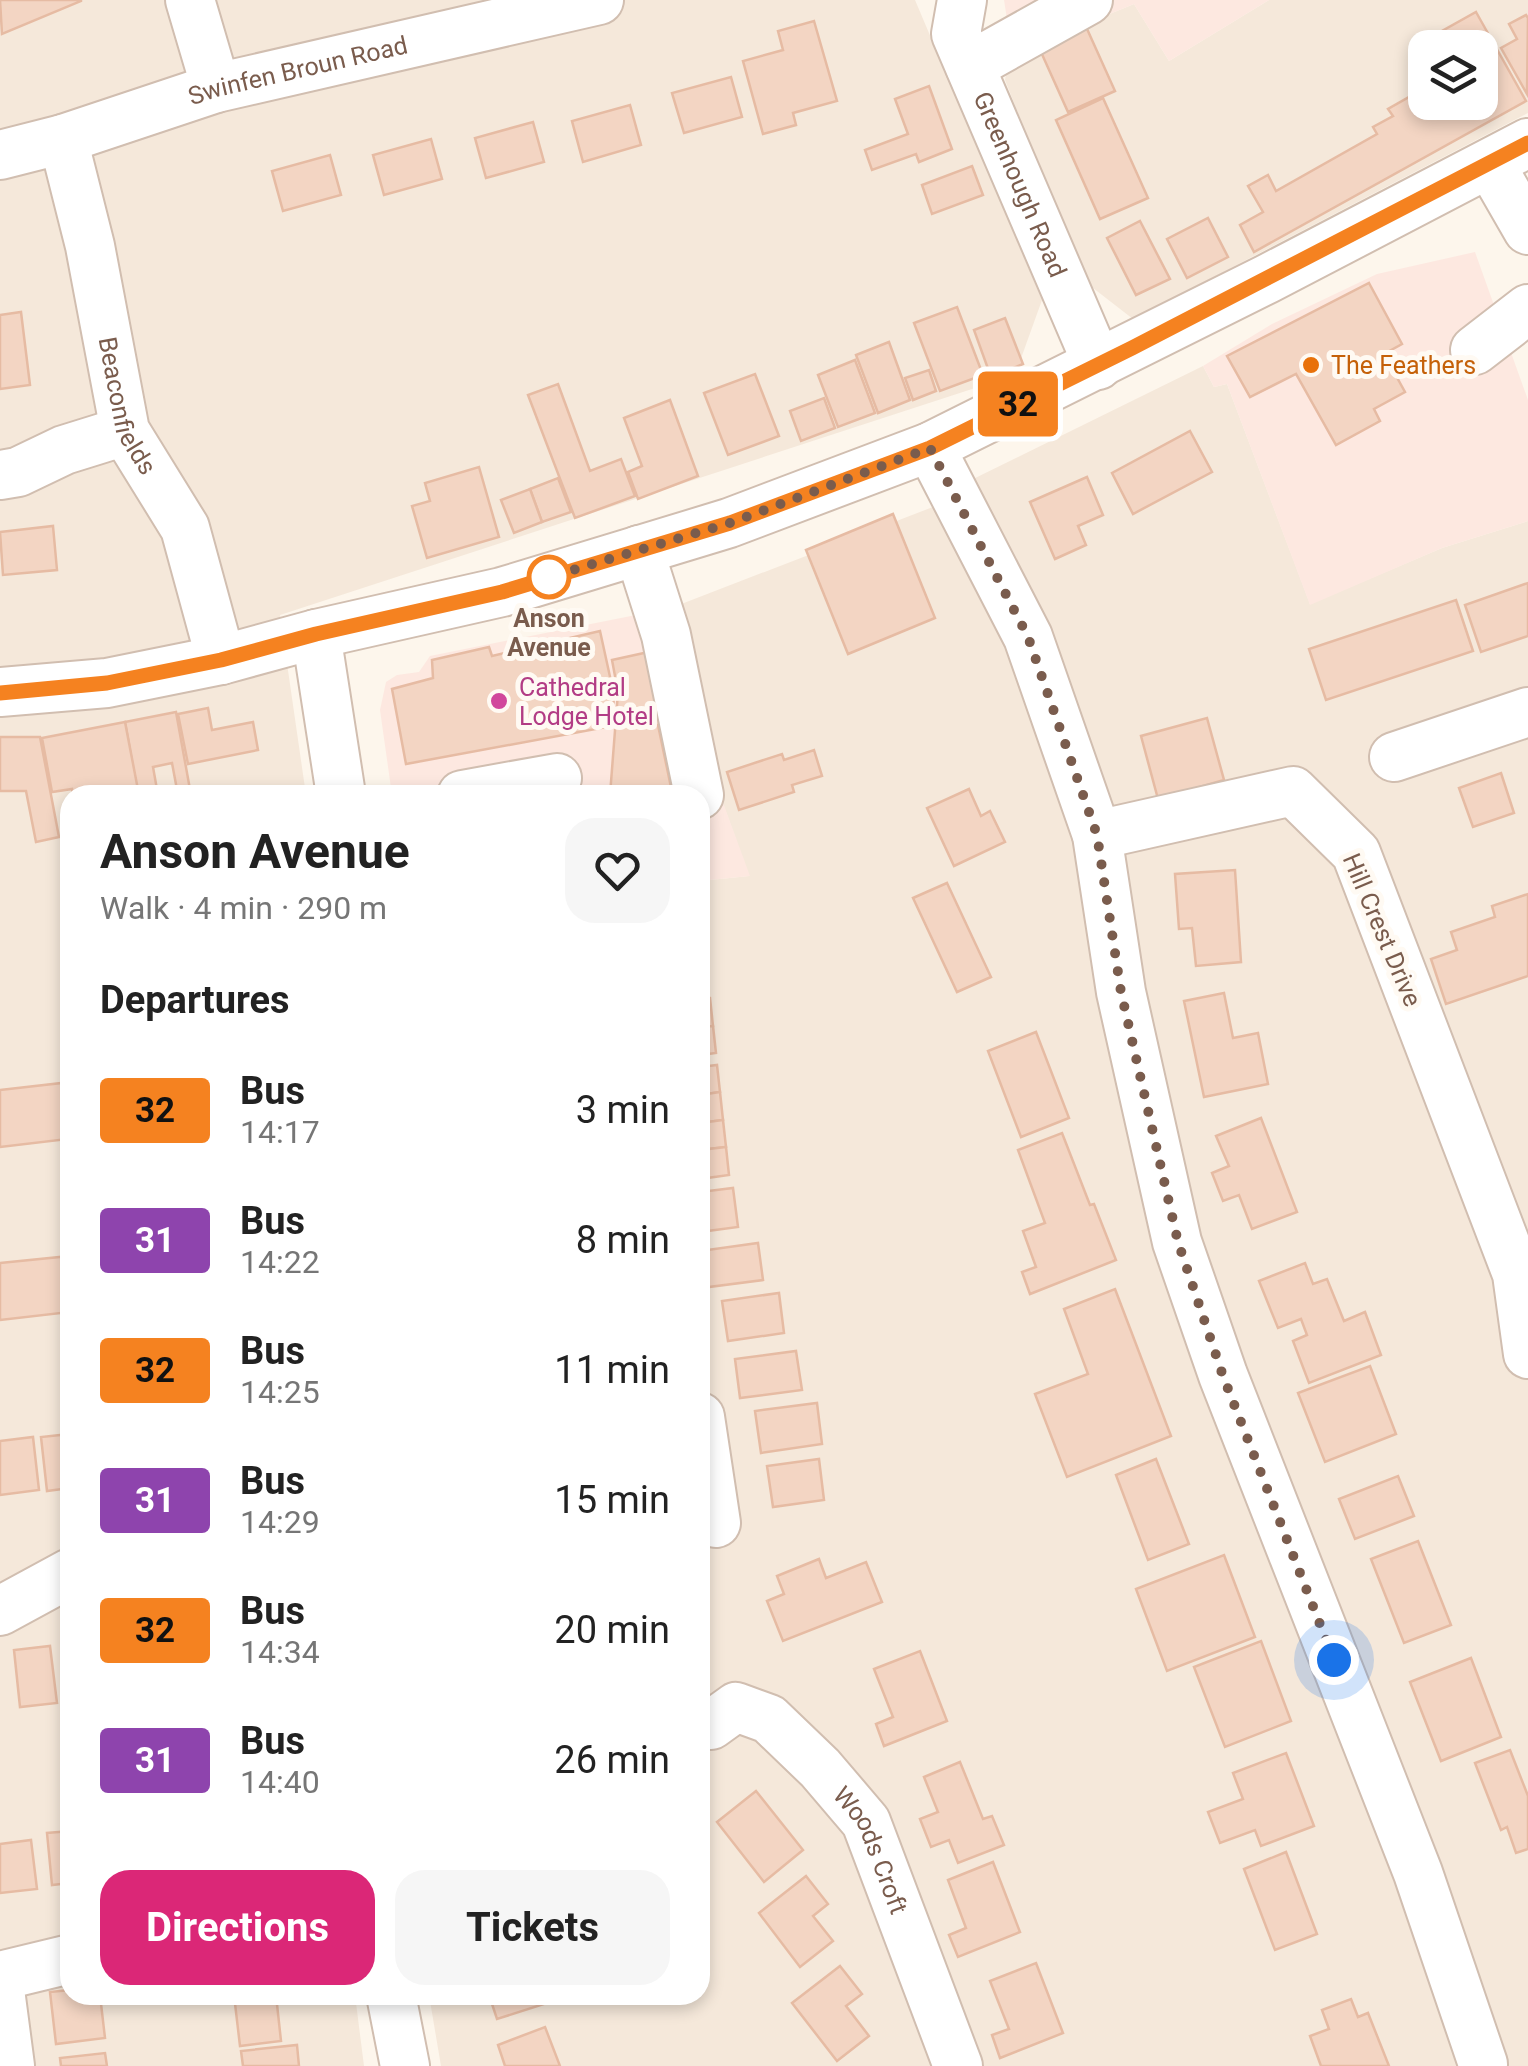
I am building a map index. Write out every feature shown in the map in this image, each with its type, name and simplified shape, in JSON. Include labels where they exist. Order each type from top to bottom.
[{"type":"street","points":[[190,0],[216,88]]},
{"type":"street","name":"Swinfen Broun Road","points":[[0,155],[63,139],[216,88],[599,0]]},
{"type":"street","name":"Greenhough Road","points":[[962,0],[956,34],[1098,365]]},
{"type":"street","points":[[970,66],[1088,0]]},
{"type":"street","name":"Beaconfields","points":[[63,139],[90,246],[125,432],[184,528],[221,660]]},
{"type":"street","points":[[0,692],[107,683],[221,660],[502,592],[730,523],[930,448],[1509,154],[1528,230]]},
{"type":"street","points":[[1474,350],[1528,309]]},
{"type":"street","points":[[0,475],[18,472],[64,450],[125,432]]},
{"type":"street","points":[[930,448],[1028,637],[1097,835],[1121,992],[1178,1242],[1223,1376],[1422,1871],[1483,2064]]},
{"type":"street","points":[[639,550],[666,634],[697,785]]},
{"type":"street","points":[[316,634],[339,785]]},
{"type":"street","points":[[1393,754],[1528,712]]},
{"type":"street","points":[[518,785],[557,778]]},
{"type":"street","name":"Hill Crest Drive","points":[[1097,835],[1292,791],[1356,853],[1517,1274],[1528,1354]]},
{"type":"street","points":[[710,1483],[716,1523]]},
{"type":"street","points":[[0,1611],[60,1578]]},
{"type":"street","name":"Woods Croft","points":[[711,1725],[736,1706],[769,1719],[820,1768],[866,1822],[958,2066]]},
{"type":"street","points":[[0,1976],[60,1961]]},
{"type":"street","points":[[0,1990],[10,2066]]},
{"type":"street","points":[[393,2005],[405,2066]]},
{"type":"shaded area","points":[[0,0],[915,0],[1042,300],[1015,375],[280,615],[305,785],[60,785],[60,2005],[356,2005],[364,2066],[0,2066]]},
{"type":"shaded area","points":[[1004,0],[1269,0],[1169,61],[1134,4],[1024,49],[1013,58]]},
{"type":"shaded area","points":[[1269,0],[1528,0],[1528,113],[1133,319],[1084,281],[1005,80],[1013,58],[1024,49],[1134,4],[1169,61]]},
{"type":"shaded area","points":[[1475,252],[1528,400],[1528,521],[1442,548],[1310,605],[1227,384],[1214,387],[1203,366],[1272,324],[1377,274]]},
{"type":"shaded area","points":[[1203,366],[1214,387],[1227,384],[1310,604],[1442,548],[1528,521],[1528,2066],[441,2066],[431,2005],[710,2005],[710,880],[749,876],[707,759],[671,608],[938,505],[965,483]]},
{"type":"shaded area","name":"Cathedral Lodge Hotel","points":[[671,608],[707,759],[750,876],[710,880],[710,785],[391,785],[380,710],[386,682],[397,675],[419,672],[430,656]]},
{"type":"building","points":[[0,0],[81,0],[81,1],[2,34]]},
{"type":"building","points":[[1476,12],[1486,30],[1444,30]]},
{"type":"building","points":[[1526,15],[1527,94],[1501,48],[1517,39],[1509,24]]},
{"type":"building","points":[[1083,20],[1115,91],[1068,112],[1036,41]]},
{"type":"building","points":[[814,21],[837,101],[793,113],[796,125],[763,134],[743,61],[783,50],[778,31]]},
{"type":"building","points":[[1498,51],[1526,101],[1498,117]]},
{"type":"building","points":[[731,77],[742,117],[684,133],[672,93]]},
{"type":"building","points":[[929,86],[952,149],[919,162],[916,154],[872,170],[865,150],[908,134],[895,99]]},
{"type":"building","points":[[1103,98],[1148,198],[1100,219],[1056,120]]},
{"type":"building","points":[[1408,98],[1408,120],[1492,120],[1254,252],[1240,225],[1263,212],[1248,186],[1268,175],[1276,191],[1377,134],[1373,127],[1393,116],[1388,109]]},
{"type":"building","points":[[630,105],[641,145],[583,162],[572,121]]},
{"type":"building","points":[[533,122],[544,162],[486,178],[475,138]]},
{"type":"building","points":[[431,139],[442,179],[384,195],[373,155]]},
{"type":"building","points":[[330,155],[341,195],[283,211],[272,171]]},
{"type":"building","points":[[972,166],[983,195],[932,214],[922,185]]},
{"type":"building","points":[[1208,218],[1228,257],[1187,278],[1167,239]]},
{"type":"building","points":[[1140,221],[1170,279],[1136,295],[1107,238]]},
{"type":"building","name":"The Feathers","points":[[1369,283],[1402,344],[1384,354],[1405,392],[1374,409],[1380,421],[1336,445],[1296,374],[1250,397],[1227,356]]},
{"type":"building","points":[[957,307],[983,375],[940,391],[914,323]]},
{"type":"building","points":[[21,312],[30,385],[0,389],[0,315]]},
{"type":"building","points":[[1005,318],[1023,364],[991,377],[974,330]]},
{"type":"building","points":[[889,342],[910,400],[878,413],[856,355]]},
{"type":"building","points":[[855,360],[875,413],[838,427],[818,375]]},
{"type":"building","points":[[929,370],[936,391],[913,400],[905,378]]},
{"type":"building","points":[[755,374],[779,436],[728,455],[704,393]]},
{"type":"building","points":[[558,384],[590,471],[621,459],[635,496],[575,518],[528,395]]},
{"type":"building","points":[[824,398],[835,428],[801,441],[790,411]]},
{"type":"building","points":[[670,400],[698,476],[638,499],[628,472],[642,466],[624,418]]},
{"type":"building","points":[[1190,431],[1212,472],[1133,514],[1112,473]]},
{"type":"building","points":[[479,467],[499,537],[427,558],[412,506],[430,501],[425,483]]},
{"type":"building","points":[[1087,477],[1103,515],[1078,526],[1086,545],[1055,559],[1030,502]]},
{"type":"building","points":[[558,478],[571,512],[542,522],[530,489]]},
{"type":"building","points":[[530,489],[542,522],[514,533],[501,500]]},
{"type":"building","points":[[893,514],[935,618],[848,654],[806,550]]},
{"type":"building","points":[[53,526],[57,570],[3,575],[0,532]]},
{"type":"building","points":[[1528,583],[1528,636],[1481,652],[1465,605]]},
{"type":"building","points":[[1456,600],[1473,651],[1326,700],[1309,649]]},
{"type":"building","points":[[600,631],[614,695],[612,726],[406,764],[392,689],[433,678],[432,660],[489,647],[492,656]]},
{"type":"building","points":[[653,651],[669,723],[658,725],[671,785],[611,785],[618,692],[612,660]]},
{"type":"building","points":[[208,708],[212,730],[253,722],[258,750],[188,764],[178,714]]},
{"type":"building","points":[[176,712],[189,785],[176,785],[172,763],[153,767],[156,785],[136,785],[125,722]]},
{"type":"building","points":[[1207,718],[1224,780],[1158,799],[1141,736]]},
{"type":"building","points":[[125,722],[137,785],[60,785],[60,791],[52,792],[42,738]]},
{"type":"building","points":[[0,737],[40,737],[59,837],[36,842],[26,791],[0,791]]},
{"type":"building","points":[[814,750],[822,776],[792,785],[794,792],[739,810],[727,772],[782,754],[784,760]]},
{"type":"building","points":[[1501,773],[1514,813],[1473,827],[1459,788]]},
{"type":"building","points":[[969,789],[981,816],[990,811],[1005,842],[954,866],[927,808]]},
{"type":"building","points":[[1235,870],[1241,962],[1196,966],[1192,928],[1179,929],[1175,874]]},
{"type":"building","points":[[947,883],[991,977],[957,992],[913,898]]},
{"type":"building","points":[[1528,894],[1528,976],[1446,1004],[1431,959],[1457,950],[1451,932],[1495,917],[1492,906]]},
{"type":"building","points":[[1224,993],[1233,1038],[1258,1033],[1268,1084],[1204,1097],[1184,1001]]},
{"type":"building","points":[[710,1026],[716,1053],[710,1054]]},
{"type":"building","points":[[1036,1032],[1069,1118],[1021,1137],[988,1051]]},
{"type":"building","points":[[717,1065],[720,1092],[710,1094],[710,1066]]},
{"type":"building","points":[[60,1083],[60,1140],[0,1147],[0,1090]]},
{"type":"building","points":[[720,1092],[723,1120],[710,1122],[710,1094]]},
{"type":"building","points":[[1261,1118],[1297,1212],[1252,1229],[1239,1195],[1223,1201],[1212,1173],[1229,1166],[1216,1136]]},
{"type":"building","points":[[723,1120],[726,1147],[710,1149],[710,1122]]},
{"type":"building","points":[[1062,1133],[1116,1260],[1030,1294],[1022,1272],[1036,1267],[1023,1231],[1045,1223],[1018,1150]]},
{"type":"building","points":[[726,1147],[729,1175],[710,1178],[710,1149]]},
{"type":"building","points":[[733,1188],[738,1227],[710,1231],[710,1191]]},
{"type":"building","points":[[758,1243],[763,1280],[710,1287],[710,1250]]},
{"type":"building","points":[[60,1257],[60,1313],[0,1320],[0,1263]]},
{"type":"building","points":[[1305,1263],[1313,1284],[1327,1279],[1344,1321],[1365,1312],[1381,1355],[1309,1383],[1293,1341],[1307,1335],[1301,1319],[1278,1328],[1259,1281]]},
{"type":"building","points":[[1115,1289],[1171,1436],[1067,1477],[1035,1394],[1088,1374],[1064,1309]]},
{"type":"building","points":[[779,1293],[784,1333],[728,1341],[722,1301]]},
{"type":"building","points":[[796,1351],[802,1390],[740,1398],[735,1359]]},
{"type":"building","points":[[1370,1366],[1396,1434],[1325,1462],[1298,1393]]},
{"type":"building","points":[[817,1403],[822,1444],[761,1453],[755,1411]]},
{"type":"building","points":[[60,1435],[60,1489],[47,1491],[41,1437]]},
{"type":"building","points":[[33,1437],[39,1490],[0,1495],[0,1441]]},
{"type":"building","points":[[819,1459],[824,1500],[773,1507],[767,1466]]},
{"type":"building","points":[[1156,1459],[1189,1544],[1148,1560],[1116,1475]]},
{"type":"building","points":[[1398,1476],[1414,1516],[1355,1539],[1339,1499]]},
{"type":"building","points":[[1418,1541],[1451,1625],[1404,1643],[1371,1559]]},
{"type":"building","points":[[1224,1555],[1255,1637],[1167,1671],[1136,1589]]},
{"type":"building","points":[[819,1559],[826,1578],[866,1562],[882,1602],[783,1641],[767,1601],[784,1594],[777,1576]]},
{"type":"building","points":[[1261,1641],[1291,1721],[1225,1747],[1194,1667]]},
{"type":"building","points":[[50,1646],[57,1703],[20,1707],[14,1650]]},
{"type":"building","points":[[920,1651],[947,1721],[884,1746],[876,1724],[893,1717],[874,1669]]},
{"type":"building","points":[[1471,1658],[1501,1737],[1441,1761],[1410,1682]]},
{"type":"building","points":[[1510,1750],[1528,1796],[1528,1849],[1516,1853],[1507,1827],[1501,1830],[1475,1763]]},
{"type":"building","points":[[1286,1753],[1314,1826],[1261,1846],[1255,1830],[1220,1843],[1208,1812],[1243,1799],[1233,1773]]},
{"type":"building","points":[[960,1762],[983,1819],[992,1816],[1004,1845],[958,1863],[949,1840],[931,1847],[920,1819],[938,1812],[924,1777]]},
{"type":"building","points":[[756,1791],[803,1850],[764,1882],[717,1822]]},
{"type":"building","points":[[60,1832],[60,1884],[52,1885],[47,1833]]},
{"type":"building","points":[[31,1840],[37,1889],[0,1893],[0,1844]]},
{"type":"building","points":[[1286,1852],[1317,1934],[1275,1950],[1244,1869]]},
{"type":"building","points":[[993,1862],[1020,1932],[958,1957],[949,1935],[966,1928],[948,1880]]},
{"type":"building","points":[[806,1876],[828,1904],[813,1916],[833,1941],[800,1967],[759,1913]]},
{"type":"building","points":[[1036,1963],[1063,2033],[1000,2058],[992,2035],[1009,2029],[990,1981]]},
{"type":"building","points":[[840,1966],[862,1994],[846,2006],[869,2036],[837,2061],[792,2003]]},
{"type":"building","points":[[60,1991],[60,2005],[101,2005],[105,2038],[56,2044],[50,1992]]},
{"type":"building","points":[[1351,1999],[1358,2017],[1368,2013],[1389,2066],[1321,2066],[1310,2036],[1329,2029],[1322,2010]]},
{"type":"building","points":[[235,2005],[277,2005],[281,2041],[240,2046]]},
{"type":"building","points":[[492,2005],[541,2005],[497,2019]]},
{"type":"building","points":[[545,2027],[560,2066],[505,2066],[498,2045]]},
{"type":"building","points":[[297,2045],[299,2066],[243,2066],[241,2051]]},
{"type":"building","points":[[105,2053],[107,2066],[61,2066],[60,2058]]},
{"type":"bus line","name":"32","points":[[0,693],[107,683],[221,660],[502,592],[730,523],[930,448],[1528,143]]},
{"type":"place","name":"The Feathers","points":[[1311,365]]},
{"type":"place","name":"Anson Avenue","points":[[549,577]]},
{"type":"place","name":"Cathedral Lodge Hotel","points":[[499,701]]},
{"type":"route","points":[[549,577],[536,581],[730,523],[930,448],[1028,637],[1097,835],[1121,992],[1178,1242],[1223,1376],[1334,1660]]}]
